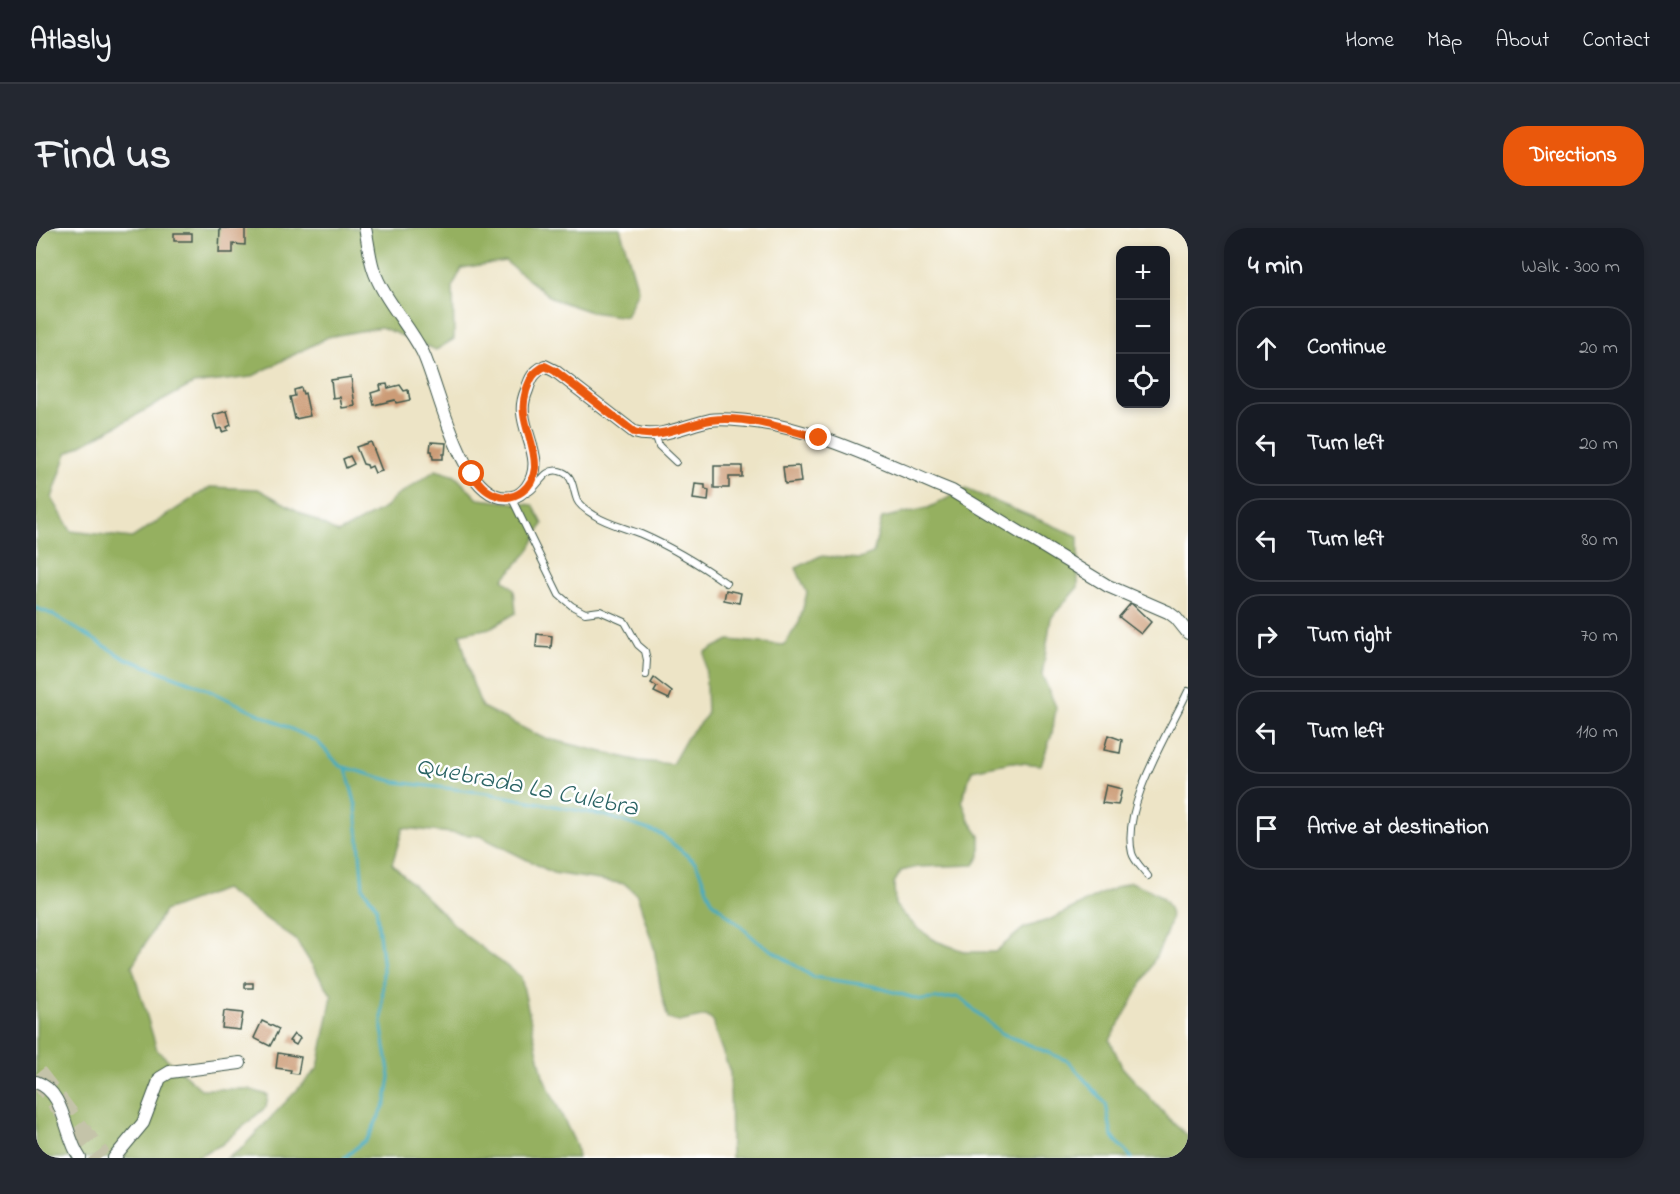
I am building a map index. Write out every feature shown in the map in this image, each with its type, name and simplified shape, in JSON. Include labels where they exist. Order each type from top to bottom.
[{"type":"street","points":[[365,228],[374,270],[422,351],[463,460],[483,488],[496,495],[516,496],[529,484],[535,471],[534,453],[522,412],[534,373],[545,366],[555,371],[634,432],[646,435],[655,434],[712,420],[747,421],[819,438],[952,491],[1108,586],[1168,612],[1188,633]]},
{"type":"street","points":[[114,1158],[143,1123],[160,1078],[170,1072],[240,1063]]},
{"type":"street","points":[[36,1082],[50,1090],[80,1158]]},
{"type":"lane","points":[[655,434],[659,446],[676,462]]},
{"type":"lane","points":[[646,675],[645,651],[632,637],[626,622],[600,611],[585,613],[559,596],[516,496],[529,493],[548,472],[555,470],[566,473],[574,484],[577,501],[595,516],[642,534],[674,550],[726,583]]},
{"type":"lane","points":[[1148,876],[1133,855],[1130,834],[1134,811],[1148,772],[1188,691]]},
{"type":"green space","points":[[36,228],[620,228],[638,290],[626,317],[591,312],[553,299],[505,261],[462,268],[453,286],[454,339],[436,350],[381,327],[328,337],[251,377],[193,384],[67,453],[52,498],[71,531],[132,538],[210,487],[258,489],[338,533],[385,508],[394,498],[436,470],[455,476],[478,499],[533,505],[543,524],[528,552],[503,579],[514,589],[516,613],[490,628],[460,634],[472,681],[482,707],[541,737],[639,761],[672,764],[688,736],[707,715],[705,652],[729,640],[784,645],[799,623],[807,593],[796,568],[820,556],[860,559],[873,554],[882,518],[928,508],[966,489],[1078,536],[1078,587],[1051,618],[1042,675],[1056,707],[1052,734],[1041,765],[1012,762],[972,770],[962,800],[969,820],[980,836],[980,856],[974,865],[918,867],[901,871],[894,883],[895,905],[916,927],[936,941],[966,952],[995,952],[1024,928],[1051,919],[1130,882],[1159,895],[1170,911],[1170,921],[1165,936],[1147,974],[1110,1040],[1122,1067],[1172,1122],[1188,1136],[1188,1158],[731,1158],[730,1072],[714,1022],[706,1016],[679,1022],[668,1019],[654,948],[637,895],[625,884],[553,873],[480,836],[403,828],[392,864],[466,936],[521,977],[543,1076],[576,1145],[578,1158],[227,1158],[240,1150],[318,1068],[332,996],[296,940],[224,889],[164,911],[132,966],[157,1050],[201,1089],[248,1089],[268,1095],[266,1107],[221,1145],[194,1158],[36,1158]]},
{"type":"building","points":[[220,228],[245,228],[245,245],[233,244],[233,253],[219,253]]},
{"type":"building","points":[[174,233],[192,233],[192,241],[174,241]]},
{"type":"building","points":[[351,377],[355,406],[342,408],[340,397],[333,398],[331,380]]},
{"type":"building","points":[[387,384],[388,388],[400,385],[404,391],[408,390],[410,400],[396,403],[395,400],[374,405],[371,393],[381,390],[380,385]]},
{"type":"building","points":[[301,388],[303,394],[305,393],[310,416],[295,419],[290,397],[295,396],[294,390]]},
{"type":"building","points":[[227,411],[231,425],[227,427],[228,430],[222,432],[221,428],[217,429],[213,415]]},
{"type":"building","points":[[371,442],[382,471],[375,473],[372,466],[368,468],[363,464],[356,447]]},
{"type":"building","points":[[431,442],[446,443],[443,459],[433,459],[432,451],[430,451]]},
{"type":"building","points":[[350,456],[354,464],[346,468],[343,459]]},
{"type":"building","points":[[714,466],[742,466],[742,477],[729,477],[729,488],[714,488]]},
{"type":"building","points":[[799,466],[801,482],[785,484],[783,467]]},
{"type":"building","points":[[695,484],[705,485],[705,489],[709,490],[708,501],[693,499]]},
{"type":"building","points":[[726,590],[741,593],[739,603],[724,600]]},
{"type":"building","points":[[1131,603],[1151,622],[1141,634],[1119,617]]},
{"type":"building","points":[[537,634],[552,636],[551,648],[536,647]]},
{"type":"building","points":[[654,678],[672,692],[669,699],[654,692],[657,687],[651,683]]},
{"type":"building","points":[[1108,735],[1122,740],[1120,753],[1104,750]]},
{"type":"building","points":[[1106,785],[1122,789],[1118,805],[1102,803]]},
{"type":"building","points":[[245,983],[253,983],[253,988],[245,988]]},
{"type":"building","points":[[224,1011],[243,1013],[240,1030],[222,1028]]},
{"type":"building","points":[[262,1021],[279,1029],[270,1046],[254,1038]]},
{"type":"building","points":[[294,1034],[300,1038],[296,1045],[289,1041]]},
{"type":"building","points":[[278,1053],[301,1057],[298,1074],[290,1073],[291,1070],[276,1068]]},
{"type":"waterway","name":"Quebrada La Culebra","points":[[36,608],[54,615],[124,658],[197,685],[317,741],[340,766],[396,782],[487,793],[607,816],[661,834],[696,863],[712,901],[756,940],[813,977],[873,986],[921,1000],[959,997],[1001,1033],[1068,1061],[1106,1104],[1112,1136],[1132,1158]]},
{"type":"waterway","points":[[344,1158],[368,1138],[386,1102],[390,1077],[382,1029],[383,969],[376,906],[363,888],[356,806],[346,768]]},
{"type":"tunnel","points":[[36,1074],[101,1158]]},
{"type":"route","points":[[472,474],[483,488],[496,495],[511,497],[521,494],[529,484],[535,471],[534,453],[522,412],[527,388],[534,373],[545,366],[555,371],[634,432],[640,434],[655,434],[712,420],[747,421],[819,438]]}]
